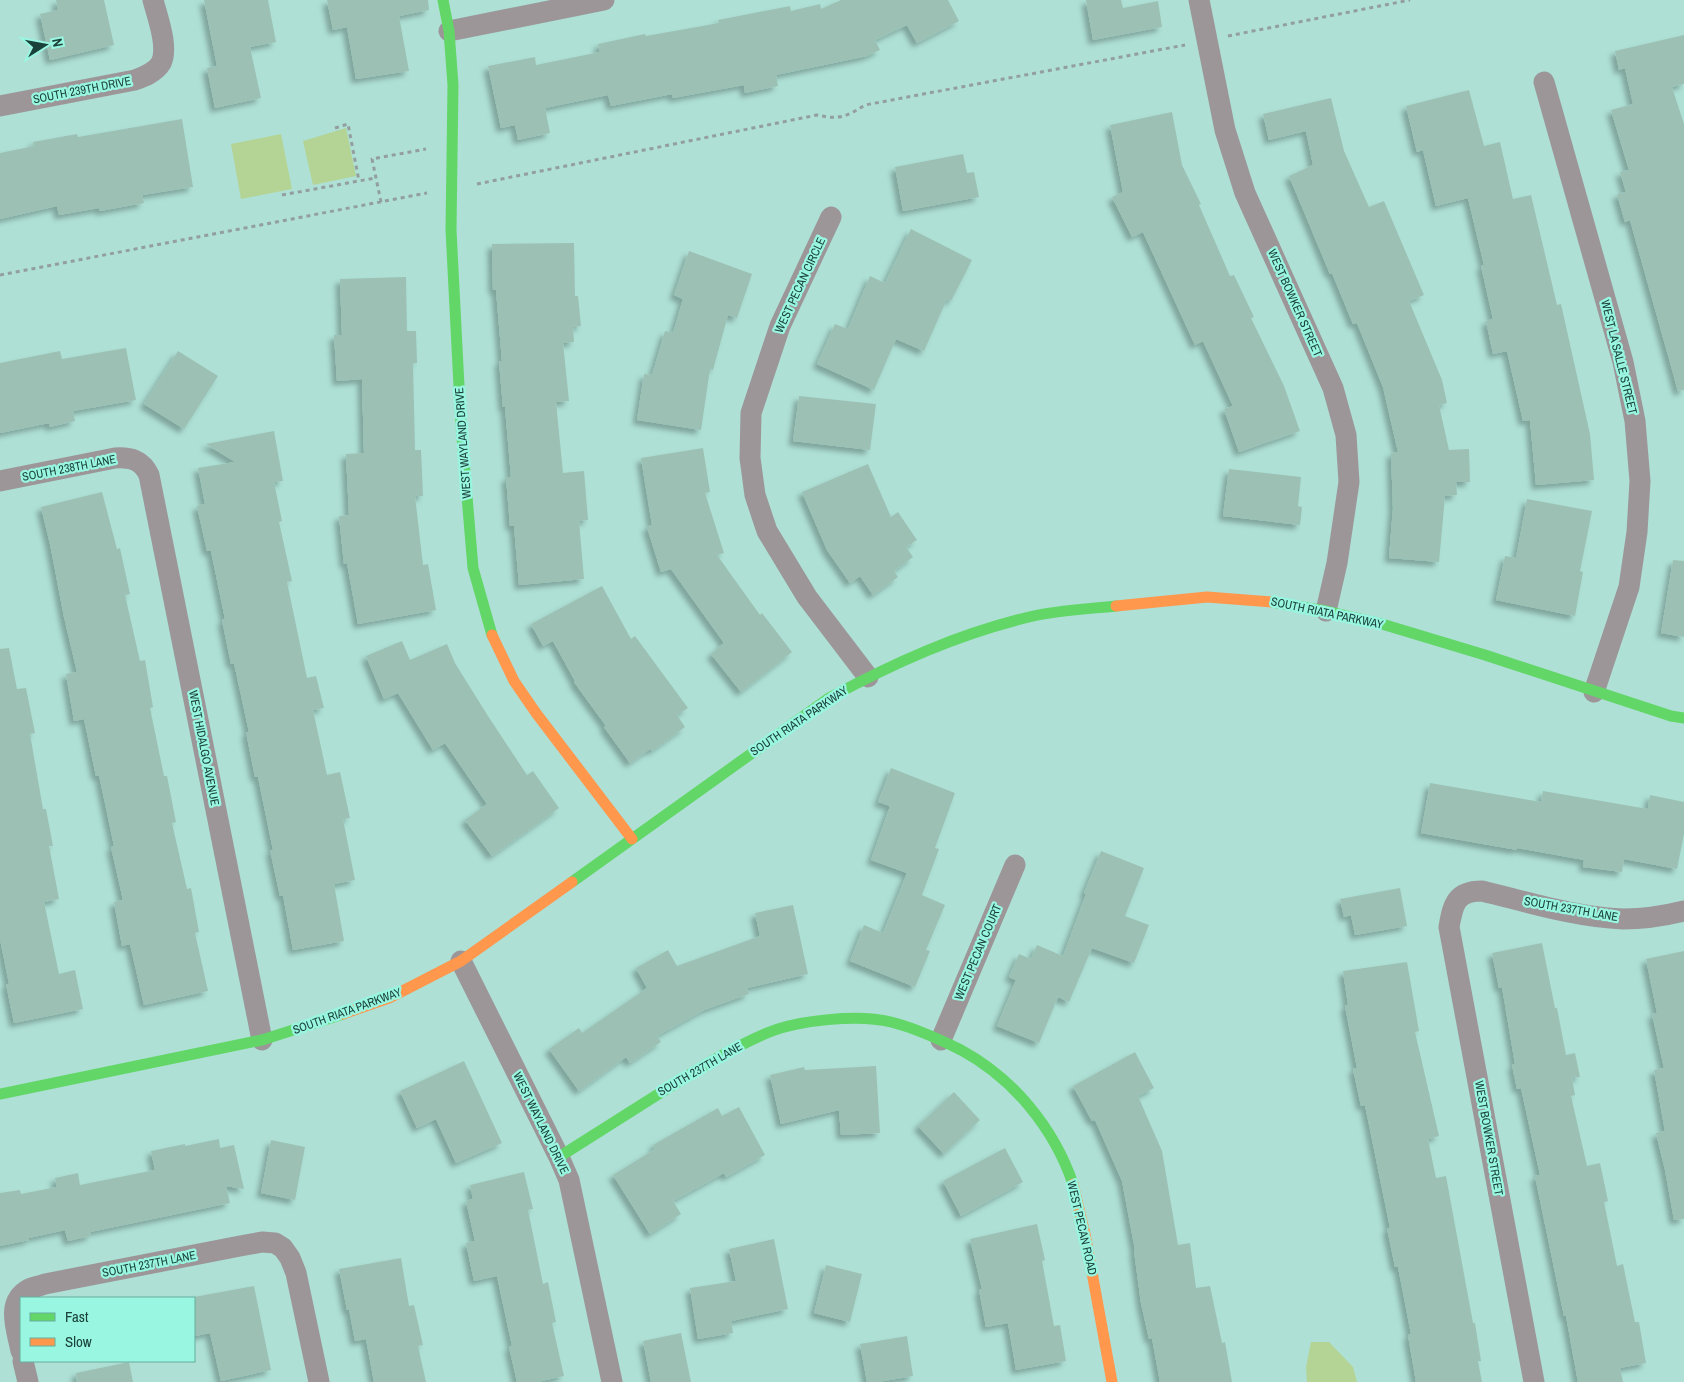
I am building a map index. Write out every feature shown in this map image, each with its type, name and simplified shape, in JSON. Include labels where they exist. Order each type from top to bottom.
[{"type":"street","name":"SOUTH 239TH DRIVE","points":[[0,106],[134,80],[148,74],[161,64],[164,51],[153,0]]},
{"type":"street","name":"WEST WAYLAND DRIVE","points":[[443,0],[449,31],[453,85],[451,230],[460,415],[473,568],[489,628],[514,681],[632,839]]},
{"type":"street","points":[[449,31],[604,0]]},
{"type":"street","name":"WEST BOWKER STREET","points":[[1199,0],[1225,130],[1245,193],[1332,388],[1346,435],[1349,482],[1337,563],[1326,611]]},
{"type":"street","name":"WEST LA SALLE STREET","points":[[1544,82],[1623,362],[1635,421],[1640,481],[1637,532],[1629,587],[1594,692]]},
{"type":"street","name":"WEST PECAN CIRCLE","points":[[831,217],[780,326],[752,413],[750,458],[755,495],[767,531],[807,597],[868,677]]},
{"type":"street","name":"SOUTH 238TH LANE","points":[[0,481],[115,458],[137,460]]},
{"type":"street","name":"WEST HIDALGO AVENUE","points":[[137,460],[144,466],[149,475],[262,1040]]},
{"type":"street","name":"SOUTH RIATA PARKWAY","points":[[0,1094],[262,1040],[328,1020],[389,998],[460,961],[829,698],[916,654],[969,634],[1031,616],[1208,597],[1268,600],[1382,624],[1485,655],[1671,716],[1684,718]]},
{"type":"street","name":"WEST PECAN COURT","points":[[941,1040],[1015,865]]},
{"type":"street","name":"SOUTH 237TH LANE","points":[[1460,896],[1482,891],[1556,909],[1622,919],[1660,916],[1684,911]]},
{"type":"street","name":"WEST BOWKER STREET","points":[[1460,896],[1452,907],[1450,927],[1534,1382]]},
{"type":"street","name":"WEST WAYLAND DRIVE","points":[[460,961],[569,1180],[612,1382]]},
{"type":"street","name":"SOUTH 237TH LANE","points":[[559,1157],[722,1054],[769,1032],[807,1022],[857,1019],[890,1022],[941,1040]]},
{"type":"street","name":"WEST PECAN ROAD","points":[[941,1040],[977,1059],[1004,1079],[1036,1115],[1051,1136],[1067,1167],[1077,1196],[1085,1234],[1112,1382]]},
{"type":"street","name":"SOUTH 237TH LANE","points":[[20,1345],[14,1309],[18,1298],[29,1289],[45,1284],[240,1246],[262,1242],[274,1243],[283,1248],[294,1265],[319,1382]]},
{"type":"street","points":[[23,1362],[28,1382]]},
{"type":"path","points":[[0,275],[381,202],[817,115],[833,119],[852,113],[865,106],[1209,50],[1410,0]]},
{"type":"path","points":[[336,128],[348,124],[359,181]]},
{"type":"path","points":[[381,202],[372,159],[452,145]]},
{"type":"path","points":[[282,195],[375,178]]},
{"type":"green space","points":[[346,128],[356,176],[313,185],[303,141]]},
{"type":"green space","points":[[281,134],[292,189],[241,199],[231,144]]},
{"type":"green space","points":[[1311,1342],[1329,1342],[1353,1367],[1357,1382],[1307,1382],[1306,1367]]},
{"type":"building","points":[[56,0],[104,0],[114,45],[50,60],[40,14],[58,10]]},
{"type":"building","points":[[204,0],[268,0],[276,42],[250,47],[261,98],[215,108],[207,68],[217,66]]},
{"type":"building","points":[[327,0],[428,0],[429,10],[399,16],[409,71],[356,79],[347,27],[333,30]]},
{"type":"building","points":[[841,0],[948,0],[959,21],[917,43],[907,25],[875,40],[880,50],[867,56],[776,75],[778,86],[745,93],[744,85],[673,98],[672,94],[611,106],[608,95],[545,108],[550,133],[518,140],[515,125],[501,128],[488,66],[535,57],[536,65],[600,52],[598,44],[645,34],[646,36],[719,23],[718,20],[790,6],[791,11],[820,4],[821,9]]},
{"type":"building","points":[[1086,0],[1121,0],[1123,8],[1158,1],[1162,27],[1093,40]]},
{"type":"building","points":[[1684,35],[1684,84],[1672,87],[1684,124],[1684,390],[1678,391],[1630,220],[1625,222],[1617,194],[1626,192],[1620,172],[1629,170],[1611,110],[1633,104],[1625,68],[1619,70],[1615,51]]},
{"type":"building","points":[[1469,90],[1484,146],[1500,142],[1513,199],[1531,195],[1557,305],[1561,304],[1590,434],[1594,480],[1536,485],[1530,420],[1523,421],[1507,351],[1493,354],[1486,321],[1493,319],[1481,266],[1484,265],[1468,198],[1436,206],[1423,150],[1417,152],[1406,106]]},
{"type":"building","points":[[1331,98],[1344,151],[1369,207],[1384,201],[1424,295],[1409,301],[1442,380],[1447,403],[1439,405],[1449,450],[1469,449],[1470,482],[1456,482],[1457,495],[1445,496],[1439,562],[1389,558],[1393,508],[1391,453],[1398,452],[1383,387],[1357,323],[1353,324],[1332,273],[1330,274],[1289,176],[1313,165],[1306,131],[1269,140],[1263,114]]},
{"type":"building","points":[[1172,112],[1182,165],[1201,204],[1199,205],[1230,276],[1234,275],[1254,317],[1251,318],[1284,386],[1300,431],[1239,452],[1224,409],[1233,406],[1203,341],[1195,345],[1143,232],[1132,237],[1112,197],[1123,192],[1110,125]]},
{"type":"building","points":[[182,119],[193,187],[142,195],[144,203],[100,211],[99,208],[59,215],[57,206],[0,219],[0,153],[34,146],[33,142],[77,134],[78,137]]},
{"type":"building","points":[[963,154],[967,173],[974,172],[979,197],[903,211],[895,167]]},
{"type":"building","points":[[911,229],[972,260],[951,301],[947,299],[924,351],[896,339],[874,390],[817,364],[835,324],[848,329],[870,276],[885,283]]},
{"type":"building","points":[[574,243],[575,296],[578,296],[581,326],[573,327],[574,342],[563,343],[569,401],[556,402],[563,473],[584,471],[588,520],[579,521],[584,579],[519,585],[514,526],[510,526],[506,477],[511,477],[499,361],[502,361],[496,290],[493,290],[492,244]]},
{"type":"building","points":[[689,251],[752,274],[737,318],[728,315],[713,370],[710,369],[701,430],[637,420],[644,374],[652,375],[665,331],[673,333],[683,299],[674,295]]},
{"type":"building","points":[[406,277],[407,331],[416,331],[417,363],[413,363],[415,450],[421,450],[423,496],[415,496],[423,565],[428,564],[436,610],[358,624],[347,563],[344,564],[339,516],[349,515],[346,454],[364,453],[362,379],[337,381],[334,335],[342,335],[340,279]]},
{"type":"building","points":[[126,348],[136,400],[73,411],[75,421],[50,427],[49,423],[0,433],[0,363],[60,351],[62,359]]},
{"type":"building","points":[[178,351],[218,376],[184,429],[144,404]]},
{"type":"building","points":[[799,396],[876,404],[870,450],[793,441]]},
{"type":"building","points":[[274,431],[283,481],[274,482],[282,521],[279,522],[292,581],[287,582],[307,678],[316,676],[324,708],[313,710],[327,775],[340,772],[350,818],[343,819],[355,880],[334,884],[344,941],[293,950],[283,895],[280,896],[270,850],[273,850],[258,777],[255,777],[246,732],[249,732],[234,663],[231,664],[222,620],[225,619],[211,551],[207,551],[197,506],[205,504],[198,468],[235,462],[206,444]]},
{"type":"building","points":[[703,448],[710,492],[705,493],[724,553],[717,555],[760,615],[762,613],[792,652],[741,692],[711,654],[724,643],[671,569],[661,572],[647,527],[652,525],[641,458]]},
{"type":"building","points":[[868,464],[891,517],[898,512],[917,540],[906,547],[913,557],[894,571],[898,577],[873,595],[860,576],[850,583],[827,550],[802,492]]},
{"type":"building","points":[[1229,469],[1301,477],[1298,506],[1302,507],[1300,525],[1223,516]]},
{"type":"building","points":[[102,492],[117,549],[120,548],[130,594],[125,595],[140,661],[145,660],[153,707],[150,708],[164,776],[167,776],[176,822],[172,823],[187,889],[191,888],[199,932],[195,933],[208,991],[144,1005],[130,944],[122,946],[114,902],[123,900],[111,847],[114,846],[99,775],[96,776],[84,719],[74,721],[66,674],[77,672],[41,507]]},
{"type":"building","points":[[1527,499],[1592,511],[1580,571],[1583,572],[1575,616],[1496,600],[1505,556],[1516,558]]},
{"type":"building","points":[[1673,560],[1684,561],[1684,637],[1661,633]]},
{"type":"building","points":[[602,586],[631,639],[635,636],[688,708],[677,715],[685,727],[652,751],[650,749],[630,763],[574,682],[553,641],[543,646],[531,624]]},
{"type":"building","points":[[402,641],[410,660],[447,644],[455,663],[527,775],[533,771],[559,808],[492,856],[465,820],[487,804],[445,743],[433,750],[398,693],[384,699],[366,656]]},
{"type":"building","points":[[9,648],[17,689],[26,688],[35,733],[30,734],[43,809],[46,809],[53,846],[49,846],[59,899],[44,902],[59,974],[75,970],[83,1009],[14,1023],[0,939],[0,649]]},
{"type":"building","points":[[891,768],[955,793],[935,848],[939,849],[922,895],[945,905],[926,950],[930,951],[915,987],[850,961],[864,925],[883,933],[907,873],[871,860],[890,806],[878,802]]},
{"type":"building","points":[[1430,783],[1541,802],[1543,791],[1648,809],[1650,795],[1684,802],[1684,834],[1677,869],[1624,859],[1622,872],[1583,867],[1584,860],[1421,833]]},
{"type":"building","points":[[1101,851],[1144,868],[1125,916],[1149,925],[1134,963],[1092,948],[1069,1002],[1058,997],[1039,1043],[997,1026],[1016,980],[1009,977],[1019,954],[1031,959],[1037,945],[1063,956],[1086,894],[1084,893]]},
{"type":"building","points":[[1400,888],[1407,926],[1355,935],[1351,915],[1344,917],[1340,899]]},
{"type":"building","points":[[793,905],[808,974],[747,988],[749,994],[704,1010],[657,1036],[661,1042],[630,1063],[626,1057],[579,1091],[549,1049],[579,1028],[582,1033],[647,988],[636,968],[668,950],[677,966],[760,936],[755,913]]},
{"type":"building","points":[[1542,943],[1566,1055],[1575,1053],[1580,1077],[1572,1078],[1575,1095],[1571,1096],[1587,1166],[1600,1163],[1608,1201],[1604,1202],[1617,1266],[1623,1264],[1635,1322],[1639,1322],[1646,1363],[1620,1368],[1623,1382],[1578,1382],[1566,1316],[1564,1316],[1535,1176],[1540,1175],[1521,1088],[1517,1089],[1512,1065],[1515,1064],[1502,987],[1499,988],[1492,953]]},
{"type":"building","points":[[1684,951],[1684,1219],[1674,1220],[1656,1133],[1665,1131],[1654,1070],[1664,1068],[1652,1014],[1657,1013],[1646,959]]},
{"type":"building","points":[[1407,962],[1419,1031],[1415,1032],[1439,1136],[1428,1139],[1436,1178],[1446,1176],[1473,1323],[1475,1323],[1482,1382],[1416,1382],[1408,1335],[1411,1334],[1398,1267],[1395,1267],[1387,1228],[1390,1228],[1365,1105],[1361,1106],[1353,1069],[1357,1068],[1345,1006],[1348,1005],[1343,971]]},
{"type":"building","points":[[1135,1052],[1154,1088],[1138,1096],[1162,1151],[1178,1245],[1190,1243],[1196,1288],[1210,1286],[1222,1343],[1225,1342],[1232,1382],[1160,1382],[1152,1338],[1149,1339],[1141,1303],[1135,1250],[1122,1181],[1095,1120],[1092,1121],[1073,1086]]},
{"type":"building","points":[[464,1061],[502,1143],[456,1163],[436,1119],[417,1128],[400,1091]]},
{"type":"building","points":[[876,1066],[880,1133],[841,1135],[839,1110],[781,1124],[770,1075],[804,1067],[805,1070]]},
{"type":"building","points":[[954,1092],[980,1120],[944,1154],[918,1126]]},
{"type":"building","points":[[739,1107],[765,1155],[726,1177],[724,1173],[673,1201],[681,1214],[650,1234],[613,1175],[655,1149],[653,1145],[718,1108],[722,1116]]},
{"type":"building","points":[[219,1139],[220,1148],[234,1145],[244,1189],[226,1186],[230,1203],[90,1232],[91,1236],[68,1241],[65,1230],[0,1246],[0,1193],[20,1190],[21,1194],[57,1187],[55,1178],[78,1173],[80,1185],[155,1170],[151,1151]]},
{"type":"building","points":[[271,1140],[305,1147],[295,1200],[261,1193]]},
{"type":"building","points":[[1005,1148],[1023,1182],[961,1216],[943,1181]]},
{"type":"building","points":[[524,1172],[533,1209],[528,1210],[543,1284],[548,1282],[556,1322],[552,1323],[564,1376],[537,1382],[517,1382],[509,1347],[512,1346],[497,1276],[474,1281],[466,1243],[475,1241],[466,1201],[473,1199],[470,1185]]},
{"type":"building","points":[[1037,1224],[1045,1260],[1042,1261],[1054,1326],[1060,1325],[1066,1361],[1016,1370],[1008,1323],[986,1327],[979,1290],[982,1289],[970,1239]]},
{"type":"building","points":[[774,1239],[788,1309],[731,1321],[733,1333],[698,1339],[690,1288],[736,1281],[729,1249]]},
{"type":"building","points":[[401,1258],[409,1306],[414,1305],[423,1345],[418,1346],[426,1382],[374,1382],[366,1339],[355,1341],[339,1269]]},
{"type":"building","points":[[826,1265],[862,1274],[850,1322],[814,1313]]},
{"type":"building","points":[[254,1286],[271,1370],[221,1381],[210,1333],[195,1336],[194,1297]]},
{"type":"building","points":[[681,1333],[691,1382],[651,1382],[643,1341]]},
{"type":"building","points":[[907,1336],[913,1376],[867,1382],[860,1344]]},
{"type":"building","points":[[129,1362],[133,1382],[77,1382],[76,1373]]},
{"type":"traffic: fast","points":[[443,0],[449,31],[453,85],[451,230],[461,425],[473,568],[492,635]]},
{"type":"traffic: fast","points":[[1272,602],[1326,611],[1382,624],[1485,655],[1671,716],[1684,718]]},
{"type":"traffic: fast","points":[[572,882],[829,698],[853,685],[902,661],[952,641],[1003,624],[1050,613],[1116,606]]},
{"type":"traffic: fast","points":[[0,1094],[262,1040],[343,1014]]},
{"type":"traffic: fast","points":[[559,1157],[692,1073],[767,1033],[780,1028],[811,1022],[862,1019],[891,1022],[927,1034],[961,1050],[998,1075],[1029,1106],[1043,1124],[1055,1143],[1073,1184]]},
{"type":"traffic: slow","points":[[1116,606],[1207,597],[1272,602]]},
{"type":"traffic: slow","points":[[492,635],[514,681],[536,713],[632,839]]},
{"type":"traffic: slow","points":[[343,1014],[389,998],[461,961],[572,882]]},
{"type":"traffic: slow","points":[[1073,1184],[1085,1234],[1112,1382]]}]
